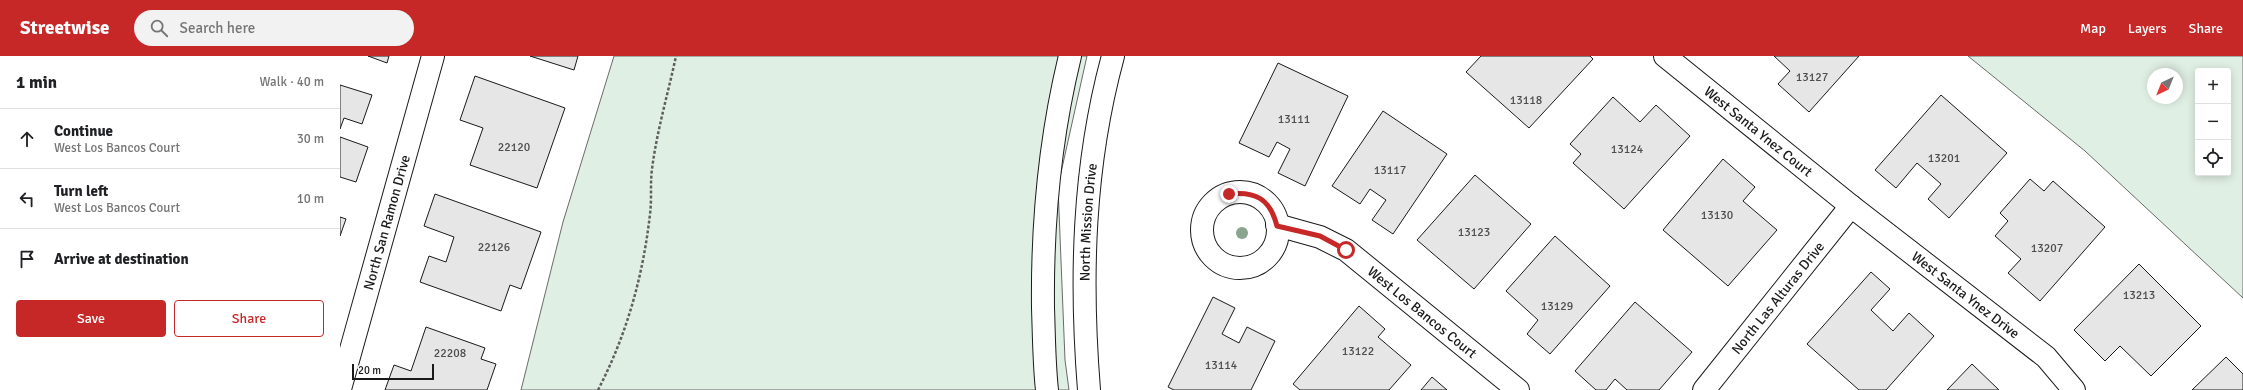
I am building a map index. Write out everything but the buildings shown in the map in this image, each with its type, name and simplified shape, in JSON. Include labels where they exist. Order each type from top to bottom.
[{"type":"street","name":"North San Ramon Drive","points":[[340,389],[433,56]]},
{"type":"street","points":[[1047,390],[1044,337],[1045,233],[1056,123],[1070,56]]},
{"type":"street","name":"North Mission Drive","points":[[1089,390],[1084,318],[1086,220],[1092,156],[1101,99],[1113,56]]},
{"type":"street","name":"West Santa Ynez Court","points":[[1666,56],[1851,206]]},
{"type":"street","name":"North Las Alturas Drive","points":[[1704,390],[1851,206]]},
{"type":"street","name":"West Santa Ynez Drive","points":[[1851,206],[2046,357],[2074,390]]},
{"type":"street","name":"West Los Bancos Court","points":[[1277,226],[1320,236],[1346,250],[1518,390]]},
{"type":"path","points":[[598,390],[625,331],[636,296],[650,212],[652,170],[657,134],[676,56]]},
{"type":"green space","points":[[614,56],[1087,56],[1058,186],[1065,360],[1069,390],[521,390],[563,222]]},
{"type":"green space","points":[[1968,56],[2243,56],[2243,298],[2085,151]]},
{"type":"route","points":[[1229,194],[1242,192],[1255,195],[1266,202],[1273,213],[1277,226],[1320,236],[1346,250]]}]
